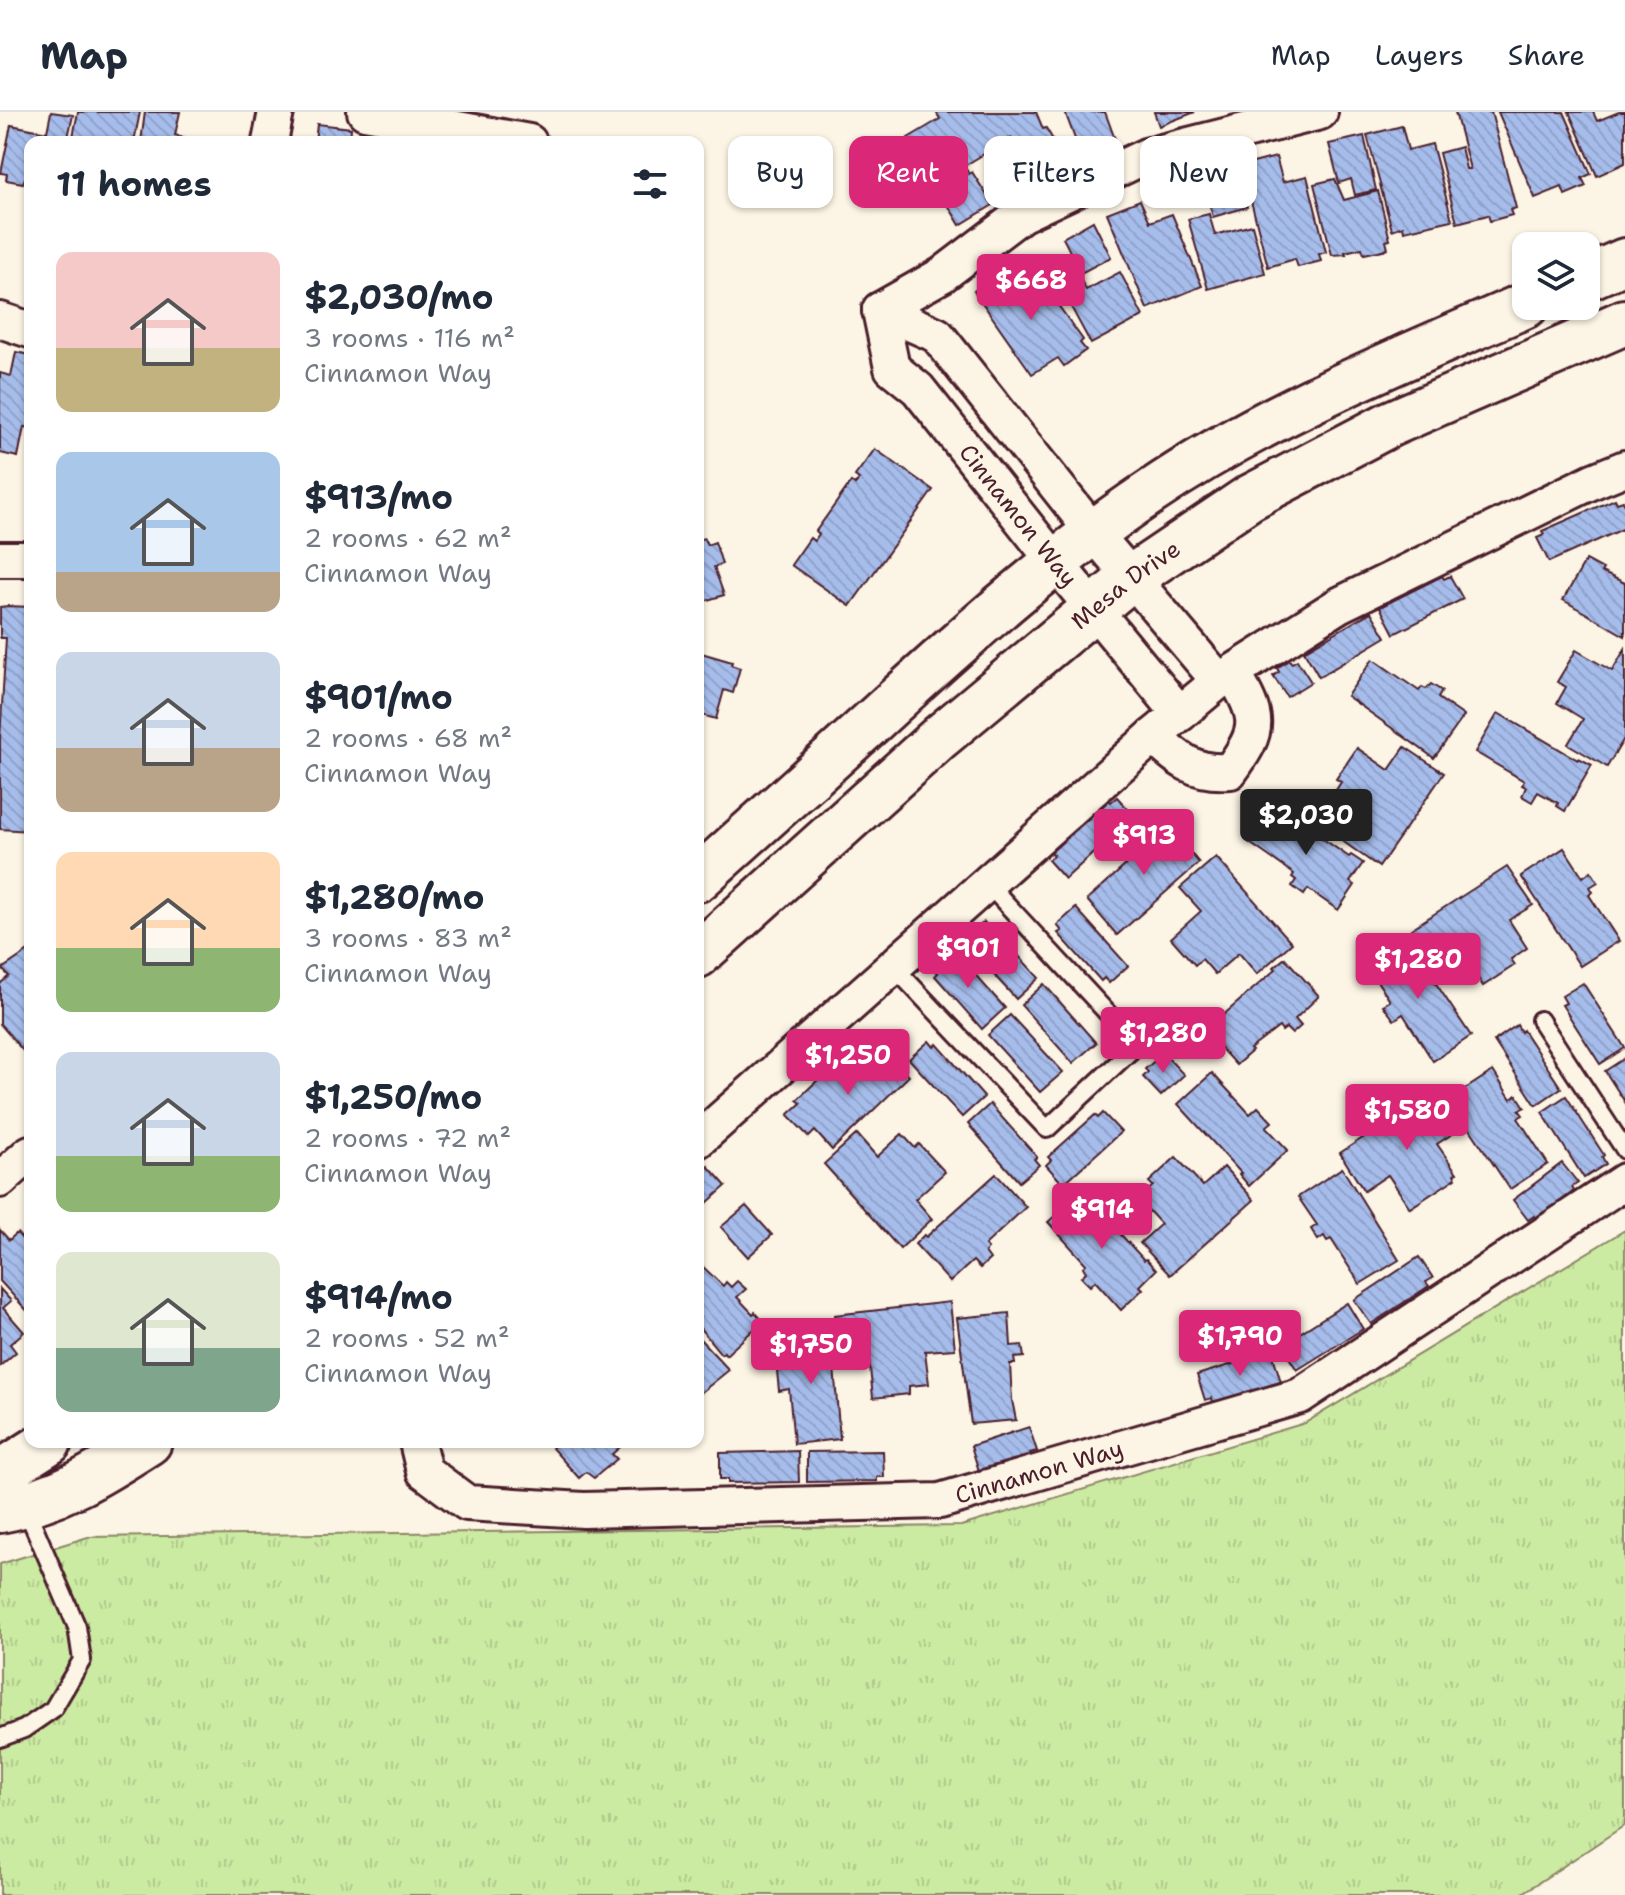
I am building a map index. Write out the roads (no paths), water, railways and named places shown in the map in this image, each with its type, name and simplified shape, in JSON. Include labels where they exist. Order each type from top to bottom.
[{"type":"main road","points":[[1600,272],[1625,261]]},
{"type":"main road","points":[[704,874],[981,622],[1093,532],[1150,492],[1251,431],[1349,382],[1512,311]]},
{"type":"main road","name":"Mesa Drive","points":[[704,950],[940,737],[1132,577],[1249,498],[1390,424],[1625,322]]},
{"type":"main road","points":[[8,1496],[44,1448]]},
{"type":"main road","points":[[8,1496],[85,1483],[140,1448]]},
{"type":"street","points":[[271,136],[276,112]]},
{"type":"street","points":[[365,112],[496,136]]},
{"type":"street","points":[[880,310],[942,275],[1021,215],[1146,156],[1320,112]]},
{"type":"street","name":"Cinnamon Way","points":[[880,310],[937,335],[1093,532],[1251,705],[1254,726],[1249,745],[1230,771],[1211,773],[1181,762],[1153,736]]},
{"type":"street","name":"Cinnamon Way","points":[[880,310],[892,368],[918,389],[1180,714]]},
{"type":"street","points":[[0,320],[24,328]]},
{"type":"street","points":[[704,1135],[1153,736],[1226,677],[1339,605],[1625,468]]},
{"type":"street","points":[[0,559],[24,559]]},
{"type":"street","points":[[0,1180],[24,1158]]},
{"type":"street","name":"Cinnamon Way","points":[[418,1448],[424,1471],[467,1503],[584,1510],[940,1501],[1300,1396],[1625,1181]]},
{"type":"lane","points":[[894,967],[1047,1129],[1137,1045],[987,883]]},
{"type":"lane","points":[[1540,1020],[1625,1150]]},
{"type":"lane","points":[[0,1738],[24,1729],[53,1709],[82,1660],[77,1627],[8,1496]]}]
